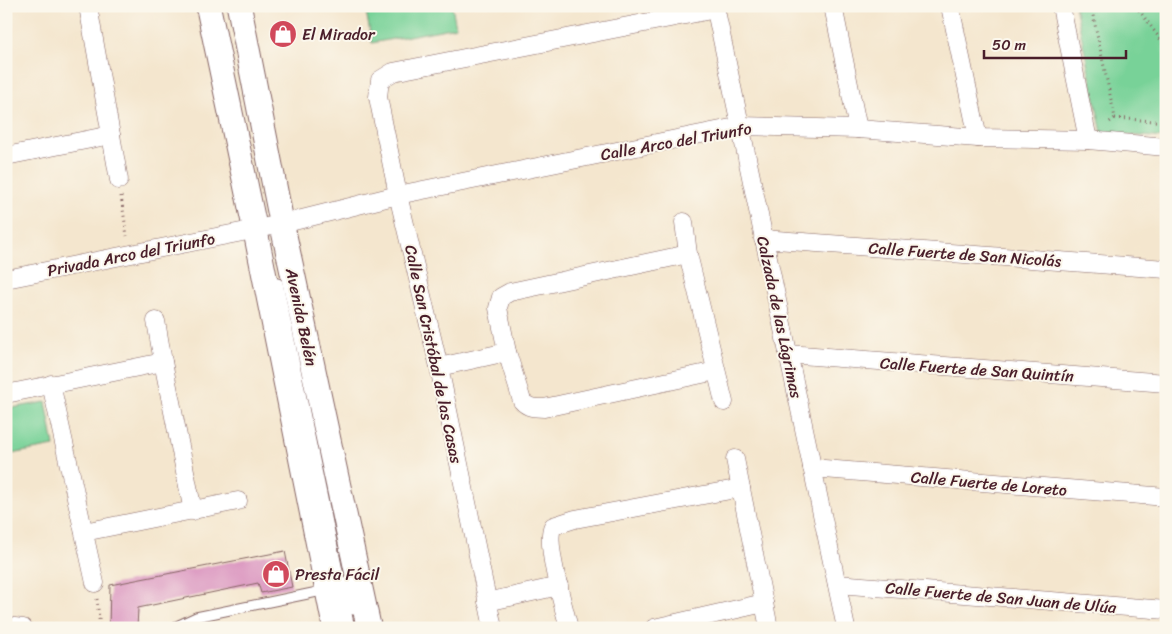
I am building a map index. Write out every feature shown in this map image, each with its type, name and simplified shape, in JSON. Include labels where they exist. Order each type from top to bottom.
[{"type":"main road","name":"Avenida Belén","points":[[208,6],[268,226],[369,628]]},
{"type":"main road","name":"Avenida Belén","points":[[240,6],[268,226],[335,628]]},
{"type":"street","points":[[88,6],[119,180]]},
{"type":"street","points":[[833,6],[858,129]]},
{"type":"street","points":[[950,6],[978,138]]},
{"type":"street","points":[[1061,6],[1088,140]]},
{"type":"street","name":"Calle San Cristóbal de las Casas","points":[[493,628],[438,367],[398,194],[378,97],[380,80],[394,72],[716,8]]},
{"type":"street","name":"Calzada de las Lágrimas","points":[[716,8],[846,628]]},
{"type":"street","name":"Calle Arco del Triunfo","points":[[268,226],[398,194],[742,126],[858,129],[978,138],[1088,140],[1166,146]]},
{"type":"street","points":[[6,156],[111,135]]},
{"type":"street","points":[[684,222],[688,254],[724,402]]},
{"type":"street","name":"Privada Arco del Triunfo","points":[[6,279],[268,226]]},
{"type":"street","name":"Calle Fuerte de San Nicolás","points":[[763,239],[1166,269]]},
{"type":"street","points":[[688,254],[510,292],[501,297],[498,308],[507,352],[522,401],[532,408],[544,408],[716,371]]},
{"type":"street","points":[[156,321],[193,511]]},
{"type":"street","points":[[438,367],[507,352]]},
{"type":"street","name":"Calle Fuerte de San Quintín","points":[[788,354],[1166,383]]},
{"type":"street","points":[[6,394],[163,362]]},
{"type":"street","points":[[52,384],[95,584]]},
{"type":"street","points":[[735,459],[770,628]]},
{"type":"street","name":"Calle Fuerte de Loreto","points":[[812,468],[1166,497]]},
{"type":"street","points":[[568,628],[550,541],[551,530],[554,526],[560,522],[741,488]]},
{"type":"street","points":[[84,532],[238,501]]},
{"type":"street","name":"Calle Fuerte de San Juan de Ulúa","points":[[837,584],[1166,610]]},
{"type":"street","points":[[487,602],[559,586]]},
{"type":"street","points":[[654,628],[764,603]]},
{"type":"street","points":[[6,626],[23,628]]},
{"type":"lane","points":[[230,6],[268,226],[338,519],[349,593],[357,628]]},
{"type":"lane","points":[[276,275],[350,628]]},
{"type":"lane","points":[[172,628],[196,616],[328,590]]},
{"type":"path","points":[[1091,6],[1115,118]]},
{"type":"path","points":[[1136,6],[1166,47]]},
{"type":"path","points":[[1088,140],[1115,118],[1166,122]]},
{"type":"path","points":[[119,180],[129,254]]},
{"type":"path","points":[[95,584],[100,628]]},
{"type":"green space","points":[[365,6],[452,6],[456,27],[372,43]]},
{"type":"green space","points":[[1075,6],[1166,6],[1166,138],[1102,133]]},
{"type":"green space","points":[[46,402],[54,446],[6,455],[6,409]]},
{"type":"building","points":[[285,551],[292,587],[261,593],[258,583],[138,608],[137,628],[109,628],[110,585]]},
{"type":"place","name":"El Mirador","points":[[283,34]]},
{"type":"place","name":"Presta Fácil","points":[[276,574]]}]
